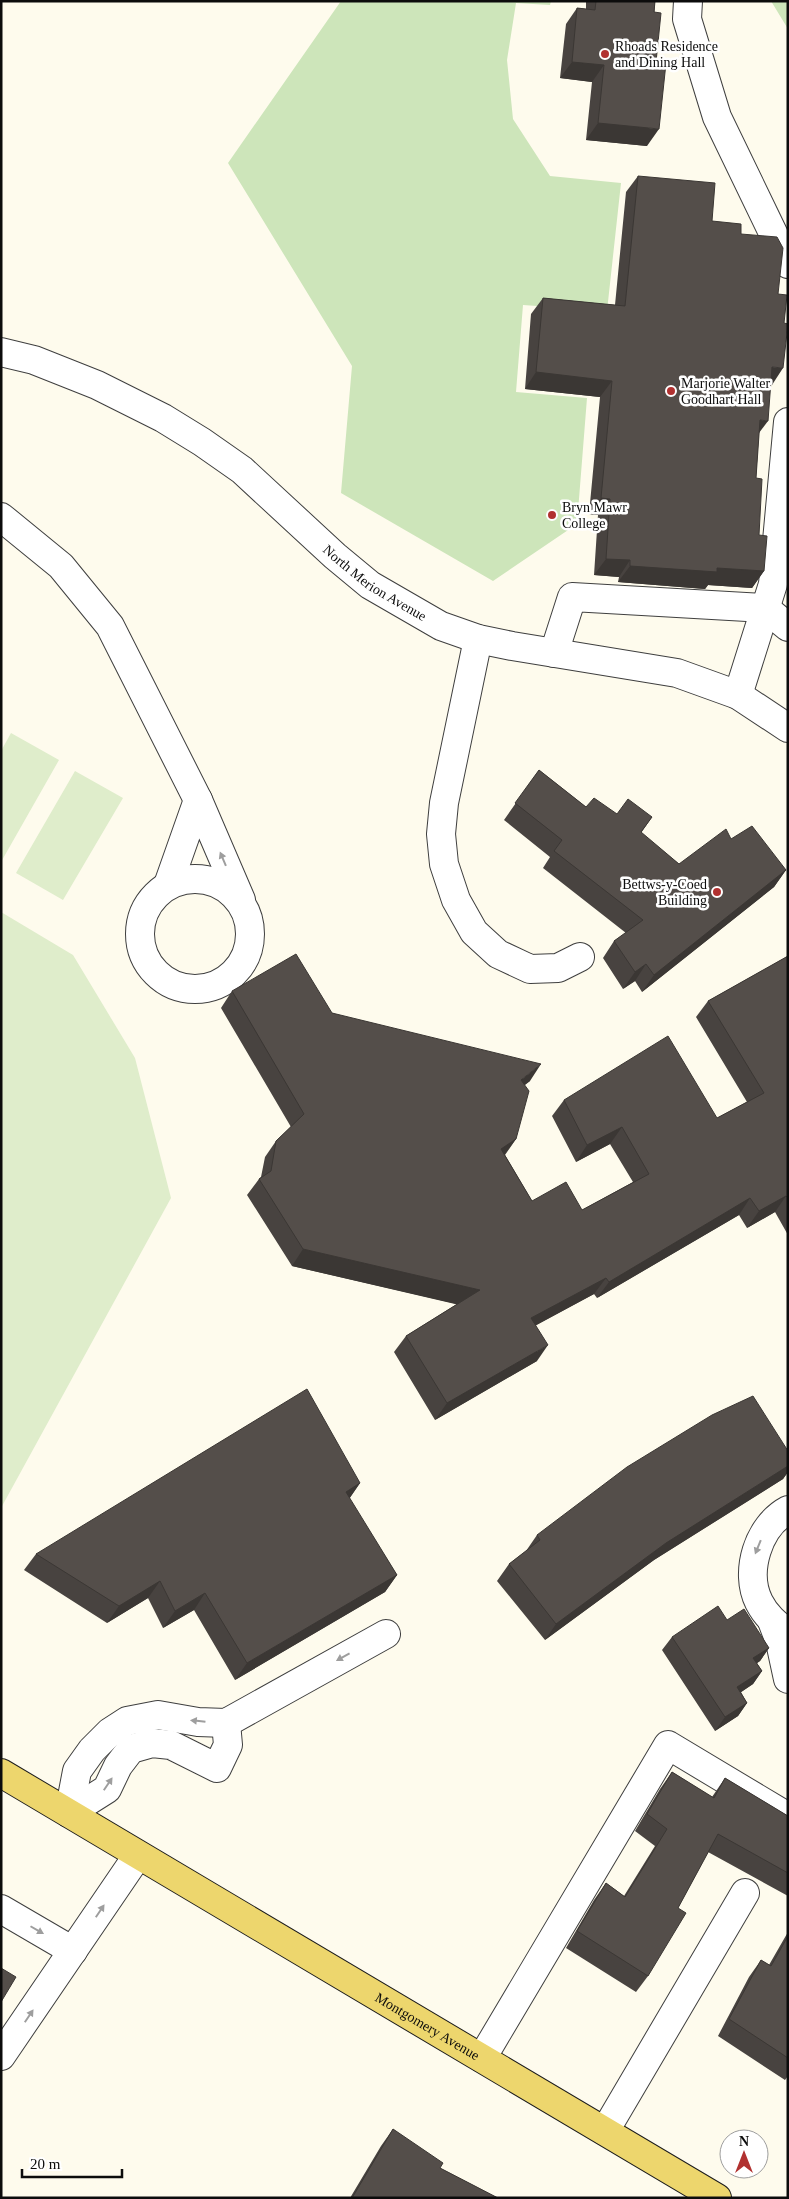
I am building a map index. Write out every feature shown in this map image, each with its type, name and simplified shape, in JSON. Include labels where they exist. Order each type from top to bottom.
[{"type":"main road","points":[[1,1773],[70,1813]]},
{"type":"main road","name":"Montgomery Avenue","points":[[70,1813],[718,2198]]},
{"type":"street","points":[[688,1],[687,19],[716,118],[788,264]]},
{"type":"street","name":"North Merion Avenue","points":[[1,352],[34,360],[97,385],[163,418],[202,442],[242,470],[335,556],[370,585],[441,626],[478,639],[677,673],[738,695],[786,722]]},
{"type":"street","points":[[738,695],[773,584],[788,422]]},
{"type":"street","points":[[1,517],[61,566],[110,626],[198,800],[242,904],[249,921],[250,940],[245,958],[234,974],[219,984],[200,989],[181,988],[164,980],[150,966],[142,950],[139,931],[144,912],[154,897],[168,885],[184,879],[201,878],[217,883],[231,891],[242,904]]},
{"type":"street","points":[[554,653],[572,598],[765,608],[788,627]]},
{"type":"street","points":[[478,639],[444,803],[441,834],[444,864],[456,900],[474,932],[498,954],[530,969],[558,968],[580,957]]},
{"type":"street","points":[[168,885],[198,800]]},
{"type":"street","points":[[788,1510],[781,1514],[764,1532],[755,1554],[753,1578],[758,1601],[780,1627],[780,1642],[788,1679]]},
{"type":"street","points":[[70,1813],[77,1771],[92,1750],[110,1732],[127,1721],[158,1714],[198,1722],[226,1723],[386,1634]]},
{"type":"street","points":[[70,1813],[107,1789],[118,1766],[131,1748],[152,1743],[171,1745],[217,1768],[228,1745],[226,1723]]},
{"type":"street","points":[[482,2058],[668,1745],[788,1817]]},
{"type":"street","points":[[1,2056],[138,1855]]},
{"type":"street","points":[[605,2131],[745,1893]]},
{"type":"street","points":[[1,1910],[73,1951]]},
{"type":"green space","points":[[341,1],[551,1],[550,5],[516,3],[507,60],[513,119],[550,176],[621,183],[607,311],[523,305],[516,392],[587,398],[577,524],[493,581],[341,493],[352,366],[228,163]]},
{"type":"green space","points":[[771,1],[788,1],[788,29]]},
{"type":"green space","points":[[11,733],[59,760],[1,862],[1,751]]},
{"type":"green space","points":[[75,771],[123,798],[63,900],[16,873]]},
{"type":"green space","points":[[1,912],[73,955],[135,1058],[171,1198],[1,1508]]},
{"type":"building","name":"Rhoads Residence and Dining Hall","points":[[596,1],[655,1],[654,12],[661,13],[656,62],[666,63],[659,129],[598,123],[604,65],[572,62],[577,8],[595,10]]},
{"type":"building","name":"Marjorie Walter Goodhart Hall","points":[[638,176],[715,183],[712,221],[741,224],[741,234],[777,237],[783,248],[778,294],[787,295],[784,323],[788,324],[783,368],[772,367],[768,421],[760,420],[756,478],[762,479],[759,535],[767,536],[764,571],[717,568],[717,572],[630,566],[630,560],[606,559],[610,499],[601,498],[612,381],[536,372],[543,298],[625,306]]},
{"type":"building","name":"Bettws-y-Coed Building","points":[[539,770],[586,807],[594,798],[617,814],[628,799],[652,817],[641,832],[679,864],[726,829],[731,839],[752,826],[786,870],[654,975],[646,964],[635,972],[614,941],[643,920],[554,851],[562,840],[515,803]]},
{"type":"building","points":[[296,954],[332,1013],[541,1064],[521,1080],[529,1091],[516,1139],[501,1149],[532,1201],[566,1182],[582,1210],[649,1174],[622,1127],[587,1145],[564,1100],[668,1036],[717,1118],[764,1093],[708,1001],[788,956],[788,1198],[786,1196],[759,1211],[750,1198],[609,1282],[606,1278],[531,1318],[548,1345],[447,1403],[406,1336],[480,1290],[303,1249],[259,1179],[271,1171],[276,1141],[304,1114],[232,991]]},
{"type":"building","points":[[307,1389],[360,1483],[346,1492],[397,1575],[247,1663],[205,1593],[175,1611],[160,1581],[119,1606],[36,1554]]},
{"type":"building","points":[[753,1396],[788,1451],[788,1466],[666,1543],[556,1624],[509,1564],[540,1540],[537,1535],[627,1467],[712,1415]]},
{"type":"building","points":[[718,1606],[727,1620],[744,1609],[769,1648],[753,1658],[762,1671],[737,1687],[747,1703],[725,1717],[672,1637]]},
{"type":"building","points":[[672,1772],[714,1798],[725,1778],[788,1816],[788,1873],[718,1834],[678,1908],[686,1913],[648,1976],[577,1931],[606,1883],[625,1897],[667,1829],[647,1814]]},
{"type":"building","points":[[788,1936],[788,2058],[729,2019],[761,1960],[771,1966]]},
{"type":"building","points":[[1,1968],[16,1977],[1,2002]]},
{"type":"building","points":[[393,2129],[443,2163],[440,2168],[498,2198],[352,2198]]},
{"type":"place","name":"Rhoads Residence and Dining Hall","points":[[605,54]]},
{"type":"place","name":"Marjorie Walter Goodhart Hall","points":[[671,391]]},
{"type":"place","name":"Bryn Mawr College","points":[[552,515]]},
{"type":"place","name":"Bettws-y-Coed Building","points":[[717,892]]}]
